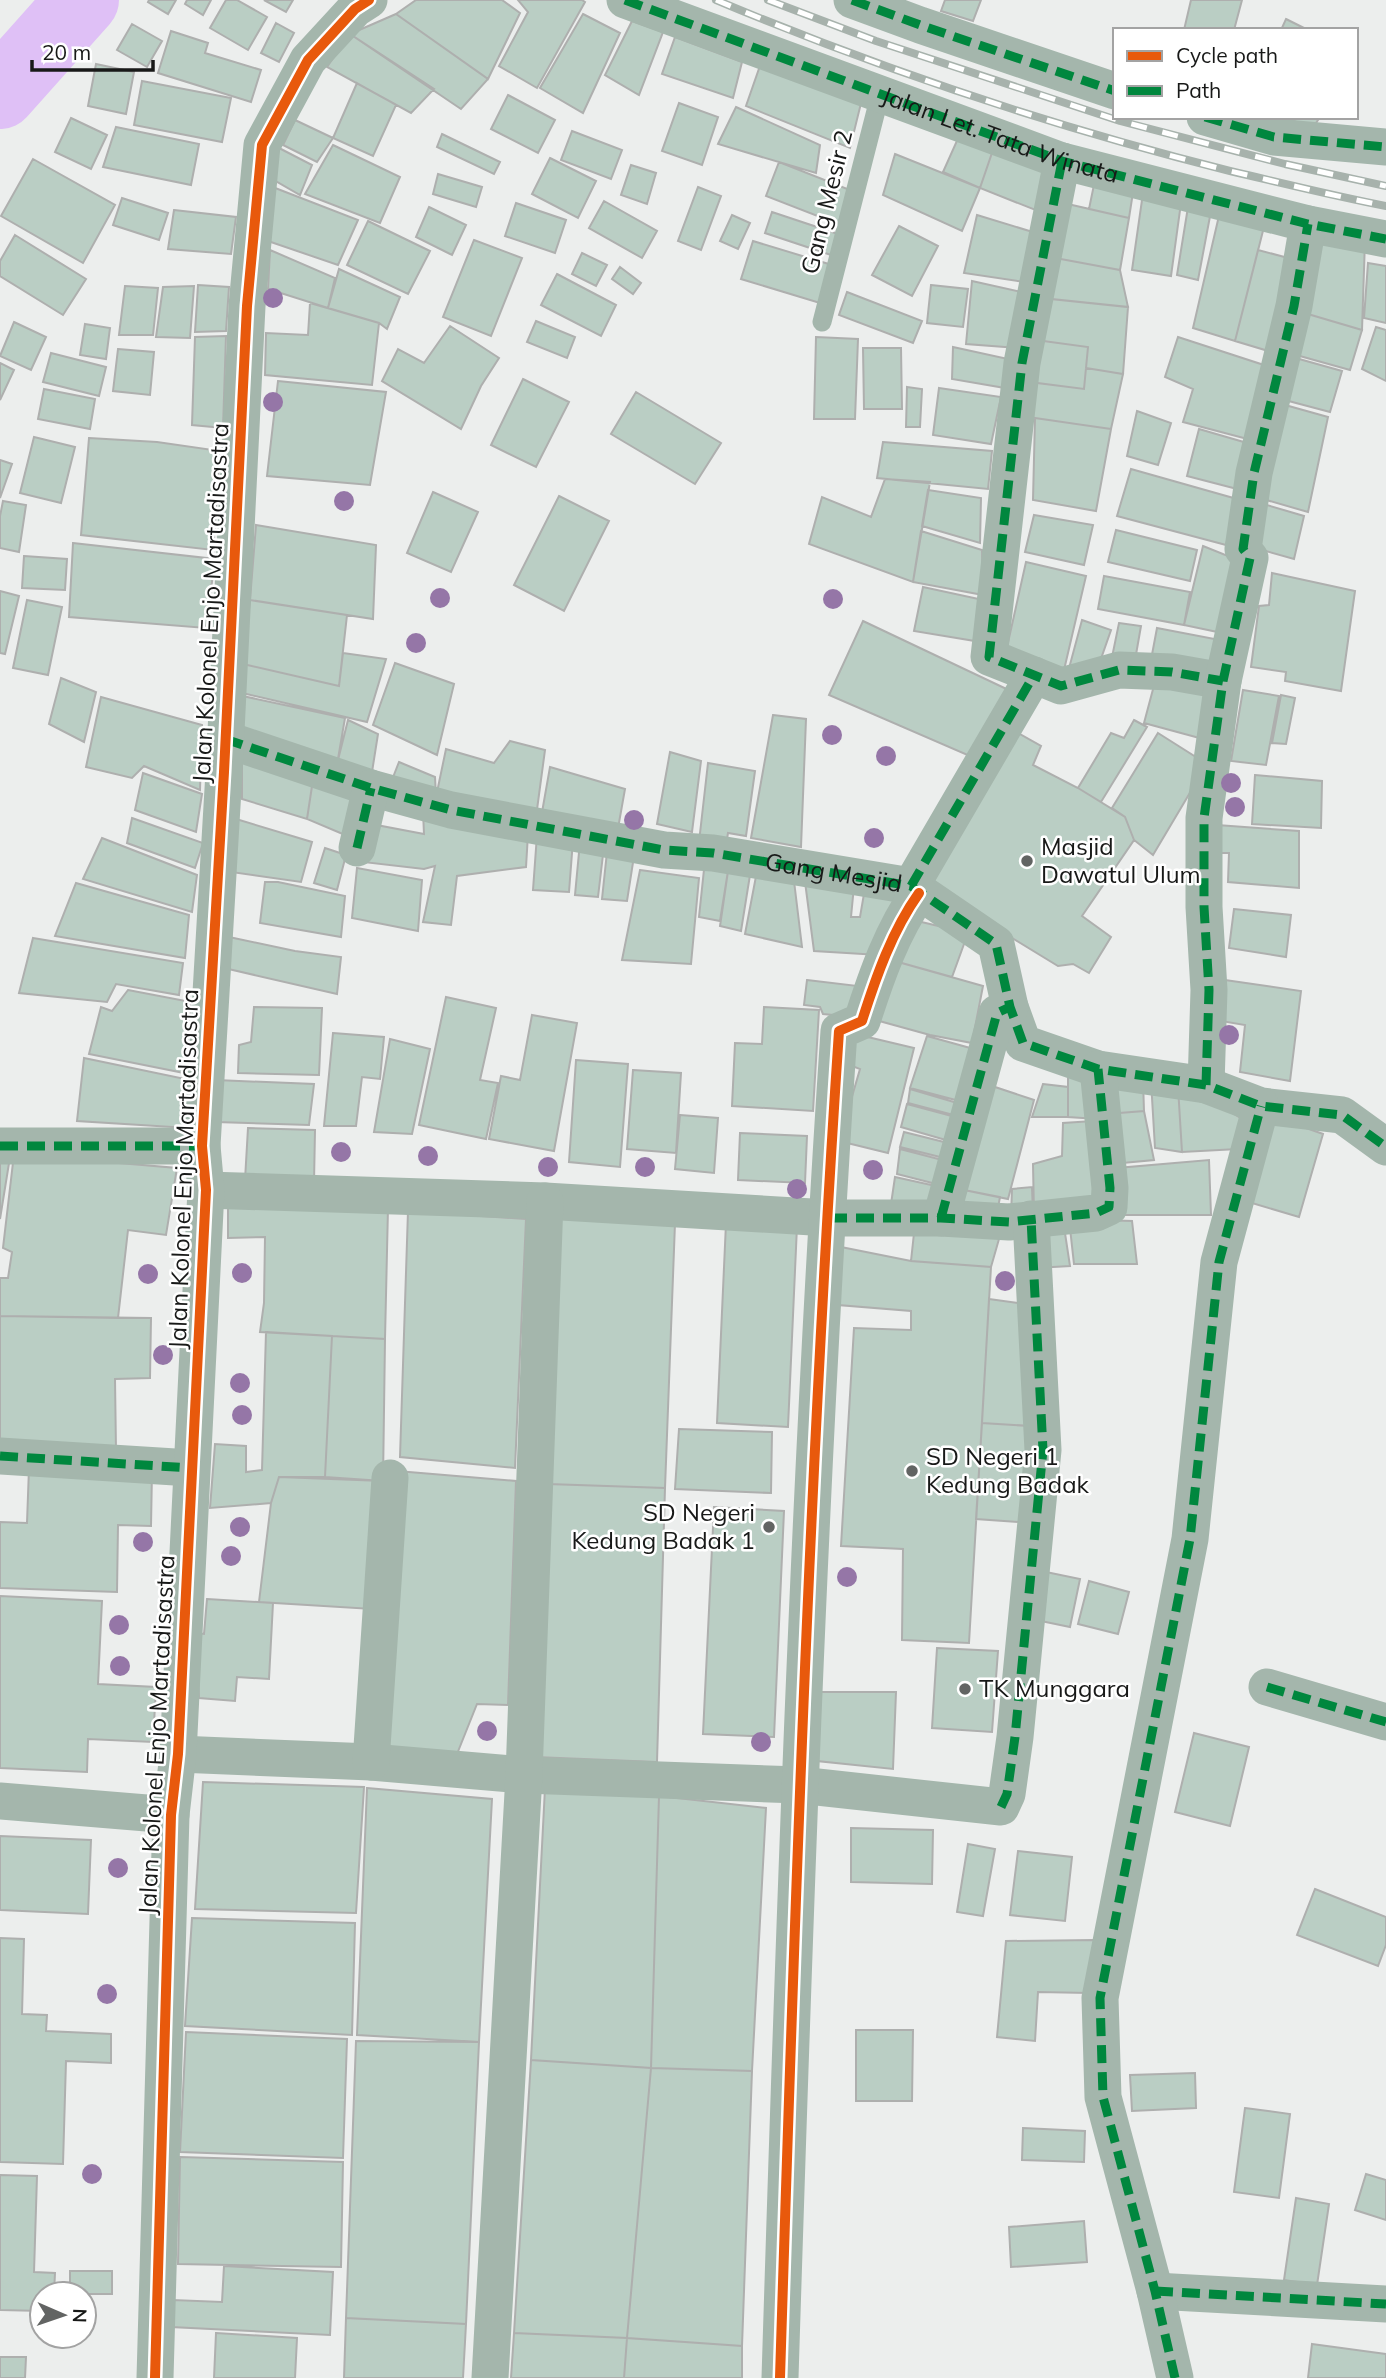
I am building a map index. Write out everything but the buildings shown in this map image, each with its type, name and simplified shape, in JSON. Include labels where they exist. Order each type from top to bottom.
[{"type":"street","name":"Jalan Kolonel Enjo Martadisastra","points":[[155,2378],[171,1815],[178,1754],[206,1190],[202,1146],[247,306],[262,145],[308,60],[355,9],[369,0]]},
{"type":"street","name":"Jalan Let. Tata Winata","points":[[625,0],[1062,161],[1308,224],[1386,239]]},
{"type":"street","points":[[852,0],[1113,90]]},
{"type":"street","points":[[1213,119],[1274,137],[1386,147]]},
{"type":"street","points":[[1062,161],[1022,363],[989,657],[1061,686],[1119,670],[1172,672],[1223,681]]},
{"type":"street","points":[[1206,1085],[1209,990],[1204,907],[1204,818],[1223,681],[1250,558],[1243,549],[1254,473],[1294,306],[1308,224]]},
{"type":"street","points":[[780,2378],[799,1785],[839,1031],[862,1021],[874,984],[915,890],[1034,675]]},
{"type":"street","name":"Gang Mesjid","points":[[225,739],[371,788],[451,810],[664,850],[713,853],[915,890],[996,944],[1010,1007],[1023,1043],[1098,1069],[1206,1085],[1261,1106],[1342,1115],[1386,1147]]},
{"type":"street","points":[[357,848],[371,788]]},
{"type":"street","points":[[941,1218],[997,1013],[1010,1007]]},
{"type":"street","points":[[206,1190],[545,1201],[829,1218],[941,1218],[1009,1222],[1096,1213],[1110,1207],[1098,1069]]},
{"type":"street","points":[[1175,2378],[1155,2291],[1103,2097],[1100,1998],[1190,1539],[1219,1262],[1261,1106]]},
{"type":"street","points":[[0,1146],[202,1146]]},
{"type":"street","points":[[489,2378],[524,1775],[545,1201]]},
{"type":"street","points":[[178,1754],[371,1762],[524,1775],[799,1785],[1001,1807],[1007,1794],[1017,1723],[1042,1450],[1031,1219]]},
{"type":"street","points":[[0,1456],[191,1468]]},
{"type":"street","points":[[371,1762],[390,1478]]},
{"type":"street","points":[[1267,1688],[1386,1721]]},
{"type":"street","points":[[0,1801],[171,1815]]},
{"type":"street","points":[[1155,2291],[1386,2304]]},
{"type":"lane","name":"Gang Mesir 2","points":[[822,322],[880,95]]},
{"type":"waterway","points":[[0,93],[83,0]]},
{"type":"railway","points":[[716,0],[906,73],[1099,136],[1230,171],[1386,206]]},
{"type":"railway","points":[[768,0],[876,41],[1113,119]]},
{"type":"railway","points":[[1114,119],[1285,164],[1386,186]]},
{"type":"marked path","points":[[625,0],[1062,161],[1308,224],[1386,239]]},
{"type":"marked path","points":[[852,0],[1113,90]]},
{"type":"marked path","points":[[1212,119],[1274,137],[1386,147]]},
{"type":"marked path","points":[[1062,161],[1022,363],[989,657],[1061,686],[1119,670],[1172,672],[1223,681]]},
{"type":"marked path","points":[[1206,1085],[1209,990],[1204,907],[1204,818],[1223,681],[1250,558],[1243,549],[1254,473],[1294,306],[1308,224]]},
{"type":"marked path","points":[[911,886],[1034,675]]},
{"type":"marked path","points":[[225,739],[371,788],[451,810],[664,850],[713,853],[911,886],[996,944],[1010,1007],[1023,1043],[1098,1069],[1206,1085],[1261,1106],[1342,1115],[1386,1147]]},
{"type":"marked path","points":[[357,848],[371,788]]},
{"type":"marked path","points":[[941,1218],[997,1013],[1010,1007]]},
{"type":"marked path","points":[[829,1218],[941,1218],[1009,1222],[1096,1213],[1109,1207],[1110,1188],[1098,1069]]},
{"type":"marked path","points":[[1175,2378],[1155,2291],[1103,2097],[1100,1998],[1190,1539],[1219,1262],[1261,1106]]},
{"type":"marked path","points":[[0,1146],[202,1146]]},
{"type":"marked path","points":[[1001,1807],[1007,1794],[1015,1737],[1043,1450],[1031,1219]]},
{"type":"marked path","points":[[0,1456],[191,1468]]},
{"type":"marked path","points":[[1267,1687],[1386,1722]]},
{"type":"marked path","points":[[1155,2291],[1386,2304]]},
{"type":"cycle path","points":[[155,2378],[171,1815],[178,1754],[206,1190],[202,1146],[247,306],[262,145],[308,60],[355,9],[369,0]]},
{"type":"cycle path","points":[[780,2378],[811,1536],[839,1031],[862,1021],[893,939],[919,893]]},
{"type":"place","name":"Masjid Dawatul Ulum","points":[[1027,861]]},
{"type":"place","name":"SD Negeri 1 Kedung Badak","points":[[912,1471]]},
{"type":"place","name":"SD Negeri Kedung Badak 1","points":[[769,1527]]},
{"type":"place","name":"TK Munggara","points":[[965,1689]]}]
